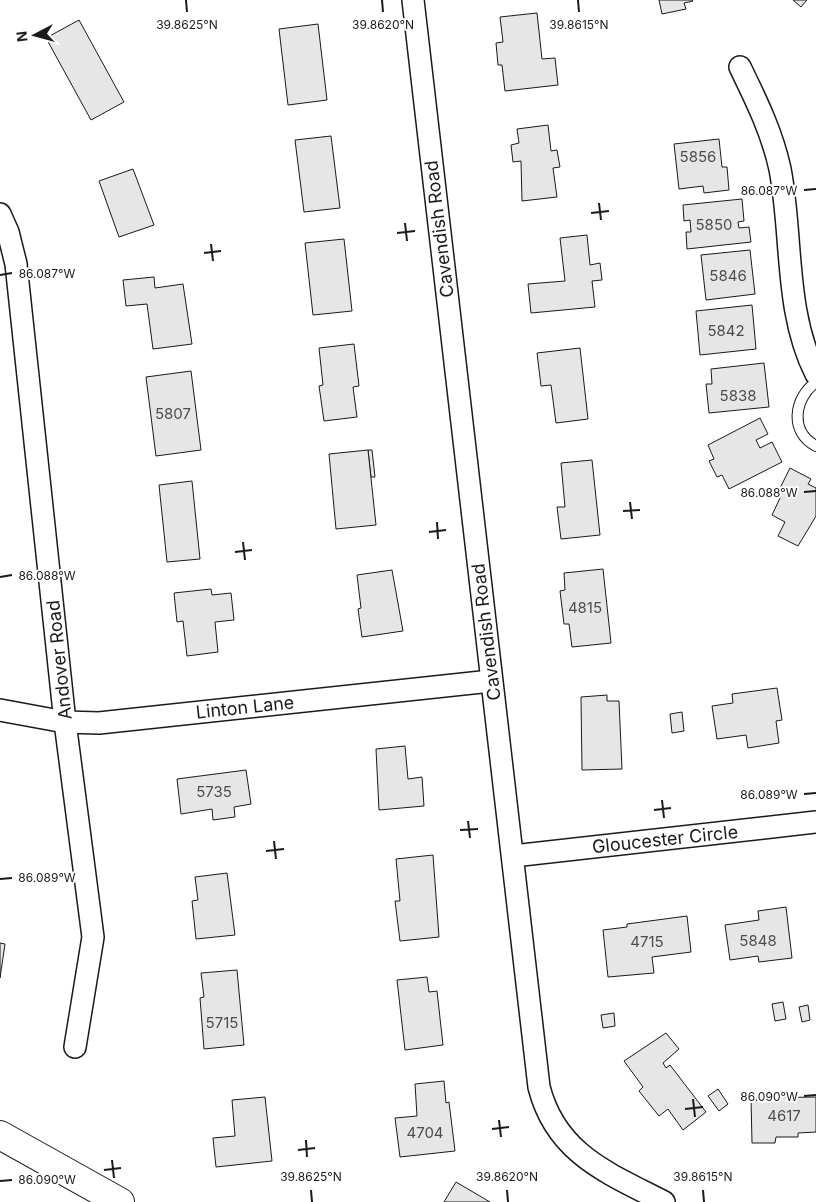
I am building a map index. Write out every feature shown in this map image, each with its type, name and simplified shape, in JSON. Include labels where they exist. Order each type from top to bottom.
[{"type":"main road","points":[[0,1135],[120,1202]]},
{"type":"street","name":"Cavendish Road","points":[[413,0],[541,1097],[555,1127],[584,1158],[664,1202]]},
{"type":"street","points":[[740,67],[764,117],[778,163],[799,331],[816,374]]},
{"type":"street","name":"Andover Road","points":[[0,214],[8,232],[16,264],[65,722],[93,937],[76,1047]]},
{"type":"street","name":"Linton Lane","points":[[0,710],[65,722],[109,722],[491,681]]},
{"type":"street","name":"Gloucester Circle","points":[[513,856],[816,822]]},
{"type":"lane","points":[[816,382],[801,396],[796,417],[805,438],[816,446]]},
{"type":"building","points":[[659,0],[693,1],[684,3],[686,9],[662,14]]},
{"type":"building","points":[[793,0],[807,0],[801,7]]},
{"type":"building","points":[[537,13],[542,59],[555,58],[558,85],[505,91],[502,65],[498,65],[496,43],[503,42],[500,17]]},
{"type":"building","points":[[79,20],[124,102],[91,120],[46,38]]},
{"type":"building","points":[[318,24],[327,100],[288,105],[279,29]]},
{"type":"building","points":[[548,125],[551,151],[557,150],[560,167],[553,168],[557,197],[522,201],[521,161],[513,162],[511,145],[519,143],[517,129]]},
{"type":"building","points":[[331,136],[340,208],[304,212],[295,140]]},
{"type":"building","points":[[719,139],[722,167],[727,167],[729,190],[704,193],[703,186],[679,189],[674,144]]},
{"type":"building","points":[[133,169],[154,225],[119,237],[99,181]]},
{"type":"building","points":[[742,199],[744,221],[738,222],[739,228],[749,227],[751,242],[687,249],[686,232],[691,232],[690,220],[684,221],[683,205]]},
{"type":"building","points":[[587,235],[590,265],[600,263],[602,280],[592,281],[595,307],[531,313],[528,284],[565,281],[560,238]]},
{"type":"building","points":[[344,239],[352,311],[313,315],[305,243]]},
{"type":"building","points":[[750,250],[755,294],[706,300],[701,255]]},
{"type":"building","points":[[154,277],[155,288],[183,284],[192,344],[153,349],[147,304],[126,306],[123,280]]},
{"type":"building","points":[[752,305],[756,349],[700,355],[696,311]]},
{"type":"building","points":[[354,344],[359,386],[353,387],[357,417],[324,421],[319,386],[323,385],[319,348]]},
{"type":"building","points":[[580,348],[588,419],[556,423],[551,385],[541,386],[537,353]]},
{"type":"building","points":[[764,363],[769,407],[709,413],[706,384],[712,384],[711,369]]},
{"type":"building","points":[[191,371],[201,450],[156,456],[146,377]]},
{"type":"building","points":[[760,418],[768,434],[756,440],[760,448],[772,442],[782,462],[729,489],[722,475],[717,477],[709,461],[714,459],[708,445]]},
{"type":"building","points":[[368,450],[372,450],[375,477],[371,477]]},
{"type":"building","points":[[368,450],[376,525],[336,529],[329,454]]},
{"type":"building","points":[[592,460],[600,535],[561,539],[557,507],[565,507],[561,463]]},
{"type":"building","points":[[790,468],[811,479],[808,484],[816,488],[816,516],[798,546],[778,536],[785,522],[772,515],[781,496],[777,494]]},
{"type":"building","points":[[192,481],[200,559],[167,562],[159,485]]},
{"type":"building","points":[[603,569],[611,643],[572,647],[569,624],[564,624],[560,591],[565,590],[564,573]]},
{"type":"building","points":[[392,570],[403,631],[362,637],[358,609],[361,608],[357,575]]},
{"type":"building","points":[[211,589],[212,595],[231,593],[234,620],[215,622],[218,652],[187,656],[183,621],[177,622],[174,593]]},
{"type":"building","points":[[777,688],[782,720],[776,721],[779,743],[748,748],[746,735],[717,739],[712,706],[733,703],[732,694]]},
{"type":"building","points":[[607,695],[607,701],[619,701],[622,769],[582,770],[581,697]]},
{"type":"building","points":[[682,712],[684,731],[672,733],[670,714]]},
{"type":"building","points":[[405,746],[408,779],[422,777],[424,806],[379,810],[376,749]]},
{"type":"building","points":[[246,770],[251,804],[234,807],[235,817],[213,820],[212,809],[181,814],[177,779]]},
{"type":"building","points":[[433,855],[439,937],[400,941],[395,901],[400,901],[396,859]]},
{"type":"building","points":[[227,873],[235,935],[196,939],[192,901],[198,900],[195,877]]},
{"type":"building","points":[[786,907],[792,958],[759,962],[758,956],[730,960],[725,925],[759,920],[758,911]]},
{"type":"building","points":[[687,916],[691,952],[652,957],[654,973],[608,977],[603,930],[627,927],[627,924]]},
{"type":"building","points":[[0,943],[5,944],[0,978]]},
{"type":"building","points":[[237,970],[244,1045],[204,1049],[200,998],[204,997],[201,973]]},
{"type":"building","points":[[427,977],[429,992],[437,991],[443,1045],[405,1050],[397,980]]},
{"type":"building","points":[[783,1002],[786,1019],[775,1021],[772,1004]]},
{"type":"building","points":[[808,1005],[810,1020],[802,1022],[799,1007]]},
{"type":"building","points":[[614,1013],[615,1026],[603,1028],[601,1015]]},
{"type":"building","points":[[666,1033],[679,1049],[663,1063],[666,1068],[670,1065],[706,1112],[683,1130],[668,1109],[659,1116],[639,1091],[643,1087],[624,1061]]},
{"type":"building","points":[[444,1081],[446,1103],[449,1102],[455,1151],[400,1157],[395,1118],[417,1116],[415,1084]]},
{"type":"building","points":[[718,1089],[728,1104],[719,1111],[708,1096]]},
{"type":"building","points":[[265,1097],[272,1161],[216,1167],[213,1138],[235,1136],[232,1100]]},
{"type":"building","points":[[816,1097],[816,1132],[798,1133],[798,1137],[776,1137],[775,1143],[752,1143],[751,1098]]},
{"type":"building","points":[[456,1182],[490,1202],[444,1202]]}]
